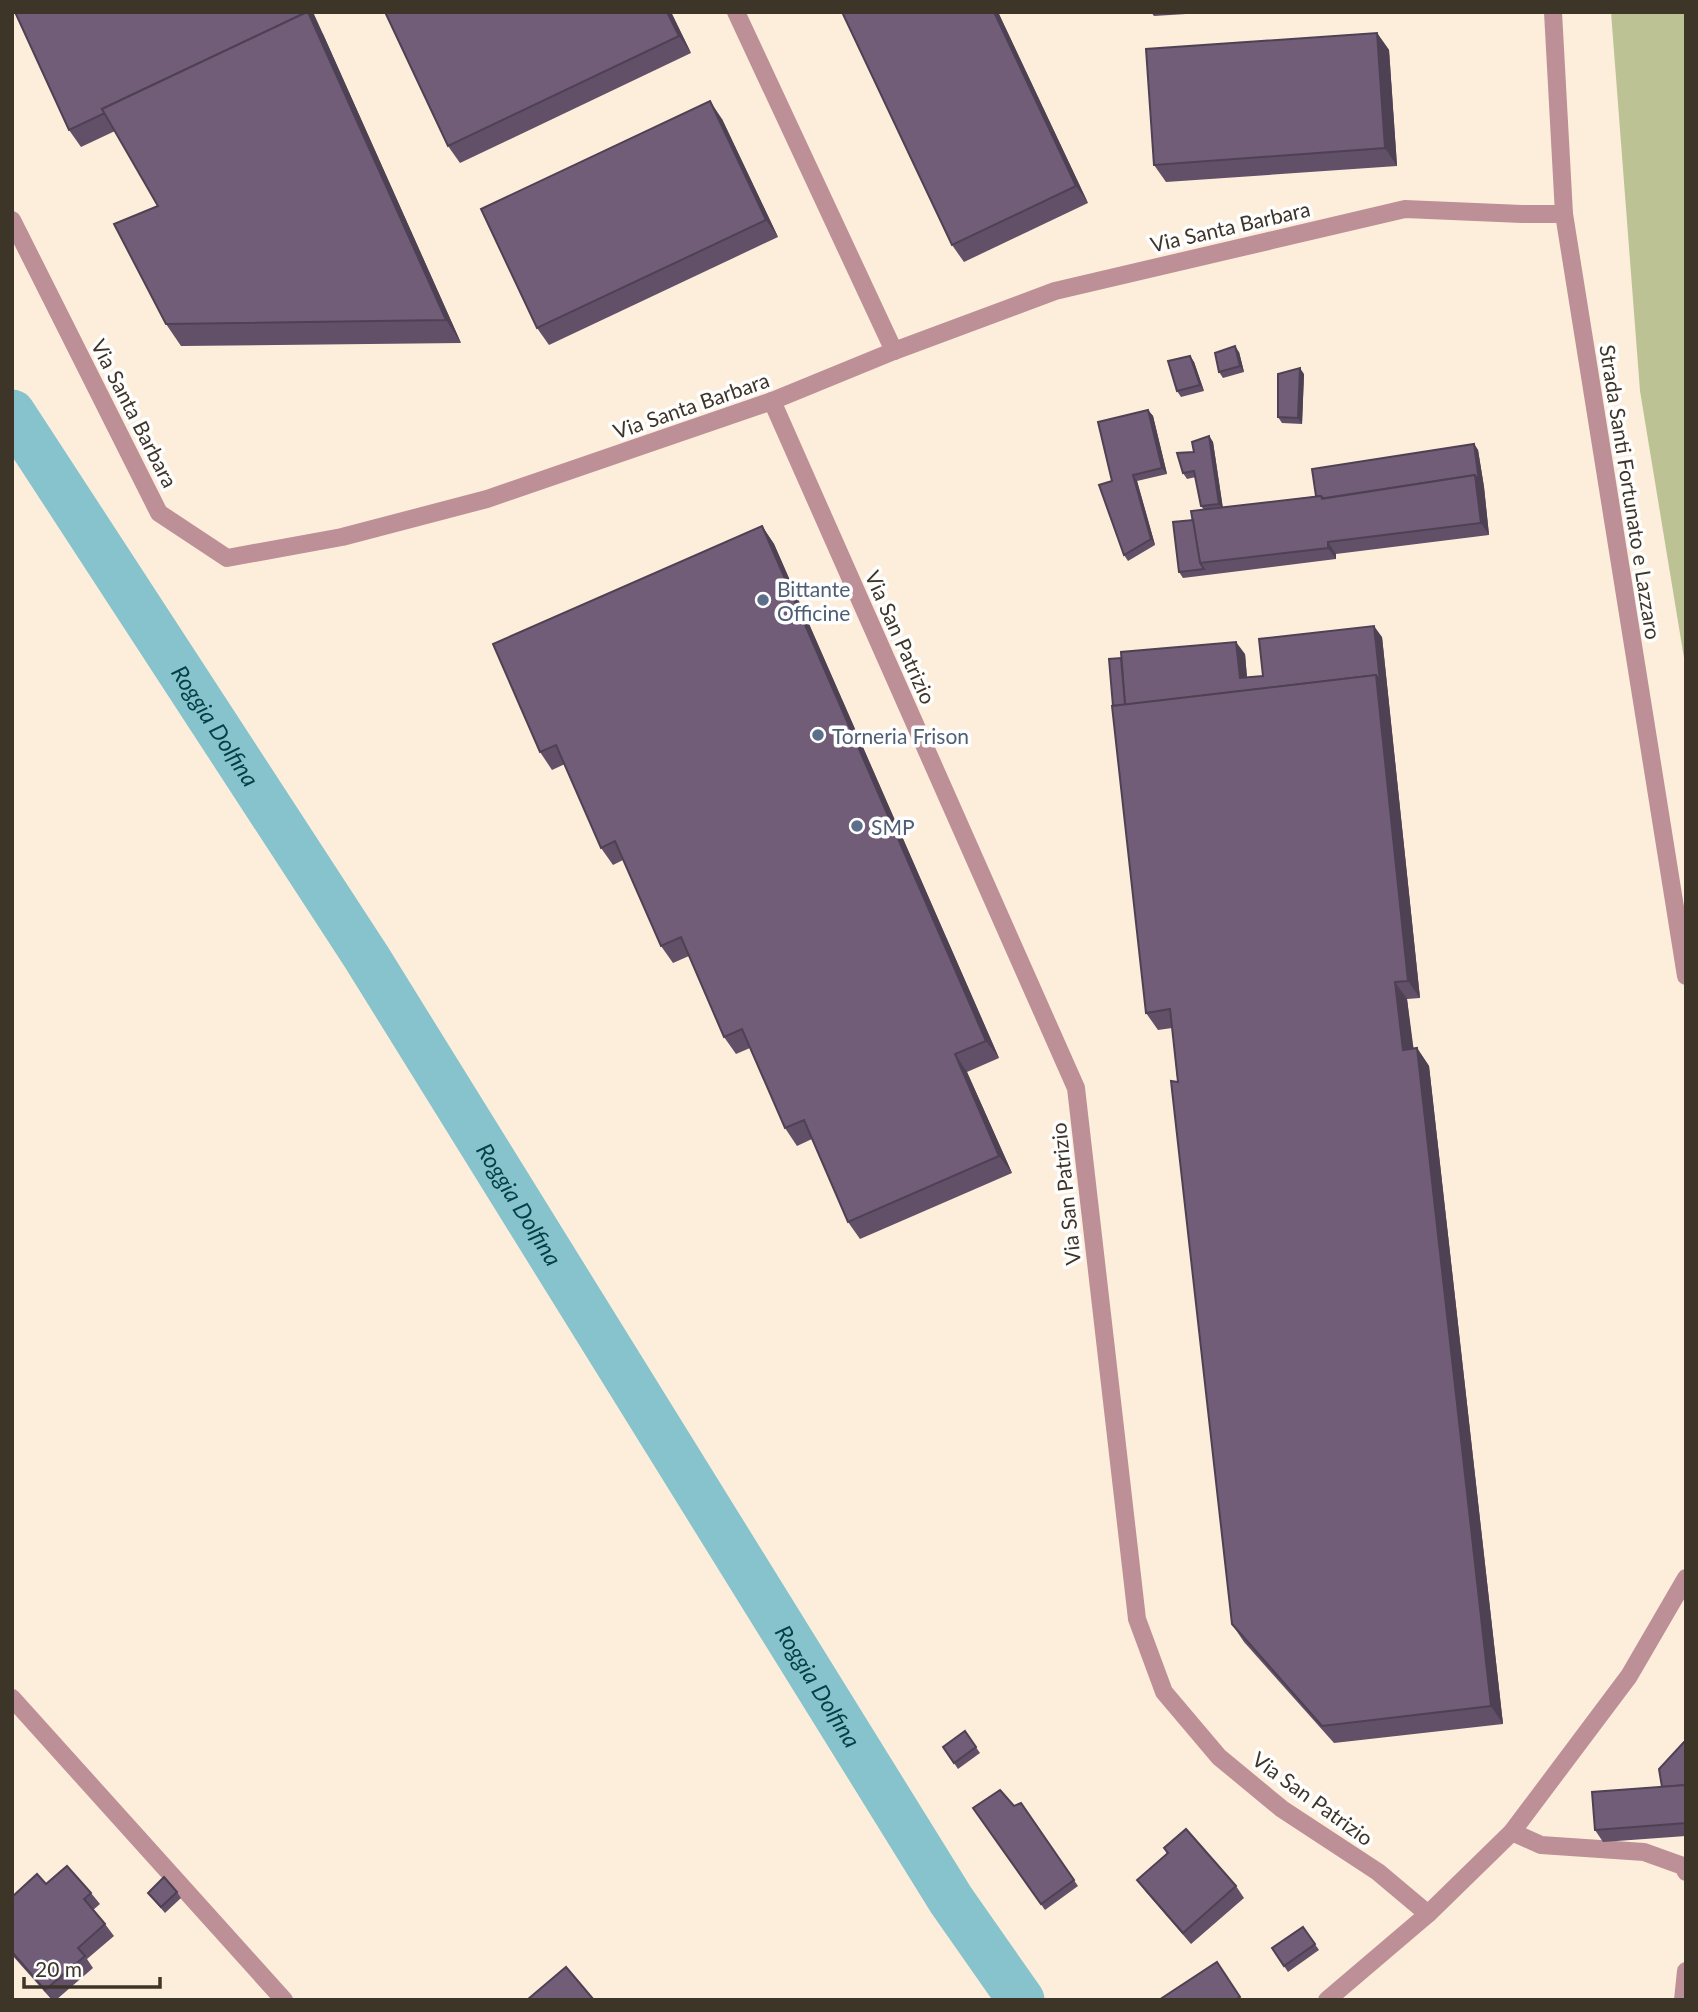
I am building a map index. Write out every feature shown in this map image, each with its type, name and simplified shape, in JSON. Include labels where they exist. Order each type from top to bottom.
[{"type":"street","points":[[736,12],[894,351]]},
{"type":"street","name":"Strada Santi Fortunato e Lazzaro","points":[[1553,12],[1564,214],[1686,976]]},
{"type":"street","name":"Via Santa Barbara","points":[[12,219],[159,513],[227,558],[342,537],[487,499],[772,401],[894,351],[1055,291],[1405,209],[1564,214]]},
{"type":"street","name":"Via San Patrizio","points":[[772,401],[1076,1088],[1137,1619],[1164,1692],[1219,1757],[1282,1809],[1378,1872],[1429,1914]]},
{"type":"street","points":[[1327,2000],[1429,1914],[1512,1832],[1629,1676],[1686,1578]]},
{"type":"street","points":[[12,1698],[284,2000]]},
{"type":"street","points":[[1512,1832],[1541,1845],[1644,1852],[1683,1866],[1686,1872]]},
{"type":"street","points":[[1683,2000],[1686,1971]]},
{"type":"green space","points":[[1611,12],[1686,12],[1686,670],[1640,391]]},
{"type":"building","points":[[15,12],[307,12],[102,109],[105,113],[69,130]]},
{"type":"building","points":[[308,12],[446,320],[166,324],[114,224],[158,206],[102,109]]},
{"type":"building","points":[[667,12],[679,36],[448,146],[386,14]]},
{"type":"building","points":[[842,12],[994,12],[1076,186],[952,245]]},
{"type":"building","points":[[1377,33],[1385,148],[1154,165],[1146,49]]},
{"type":"building","points":[[710,101],[766,220],[537,328],[481,209]]},
{"type":"building","points":[[1235,346],[1240,366],[1219,372],[1215,353]]},
{"type":"building","points":[[1190,356],[1200,385],[1177,391],[1168,361]]},
{"type":"building","points":[[1300,368],[1298,418],[1278,417],[1278,374]]},
{"type":"building","points":[[1148,410],[1162,468],[1133,475],[1151,539],[1124,555],[1099,485],[1112,481],[1098,422]]},
{"type":"building","points":[[1209,436],[1219,504],[1201,506],[1194,471],[1183,473],[1177,453],[1194,452],[1192,442]]},
{"type":"building","points":[[1474,444],[1479,481],[1475,475],[1325,498],[1316,496],[1312,469]]},
{"type":"building","points":[[1475,475],[1481,523],[1328,542],[1328,548],[1200,563],[1191,511],[1321,496],[1322,499]]},
{"type":"building","points":[[1193,520],[1200,563],[1204,569],[1179,572],[1173,522]]},
{"type":"building","points":[[762,526],[986,1041],[955,1054],[999,1156],[848,1222],[804,1120],[785,1128],[742,1029],[724,1037],[681,937],[661,946],[615,841],[601,848],[556,745],[540,752],[493,644]]},
{"type":"building","points":[[1374,626],[1380,681],[1376,675],[1125,705],[1121,652],[1236,642],[1240,678],[1263,676],[1259,639]]},
{"type":"building","points":[[1121,658],[1125,705],[1113,706],[1109,659]]},
{"type":"building","points":[[1376,675],[1408,981],[1395,982],[1403,1050],[1417,1048],[1491,1706],[1322,1726],[1232,1624],[1171,1081],[1178,1082],[1170,1009],[1146,1013],[1112,706]]},
{"type":"building","points":[[965,1731],[976,1747],[954,1763],[943,1747]]},
{"type":"building","points":[[1684,1742],[1686,1785],[1662,1787],[1659,1769]]},
{"type":"building","points":[[1686,1785],[1686,1823],[1595,1830],[1592,1792]]},
{"type":"building","points":[[1000,1790],[1014,1806],[1021,1803],[1074,1880],[1041,1904],[973,1808]]},
{"type":"building","points":[[1186,1829],[1236,1886],[1183,1933],[1137,1880],[1168,1853],[1164,1848]]},
{"type":"building","points":[[67,1866],[91,1893],[84,1899],[105,1924],[78,1948],[85,1956],[45,1990],[12,1952],[12,1897],[37,1874],[46,1884]]},
{"type":"building","points":[[164,1877],[177,1892],[161,1907],[148,1893]]},
{"type":"building","points":[[1303,1927],[1315,1944],[1284,1966],[1272,1948]]},
{"type":"building","points":[[1217,1962],[1240,1997],[1235,2000],[1159,2000]]},
{"type":"building","points":[[566,1967],[594,2000],[527,2000]]},
{"type":"waterway","name":"Roggia Dolfina","points":[[12,413],[367,958],[951,1900],[1021,2000]]},
{"type":"place","name":"Bittante Officine","points":[[763,600]]},
{"type":"place","name":"Torneria Frison","points":[[818,735]]},
{"type":"place","name":"SMP","points":[[857,826]]}]
